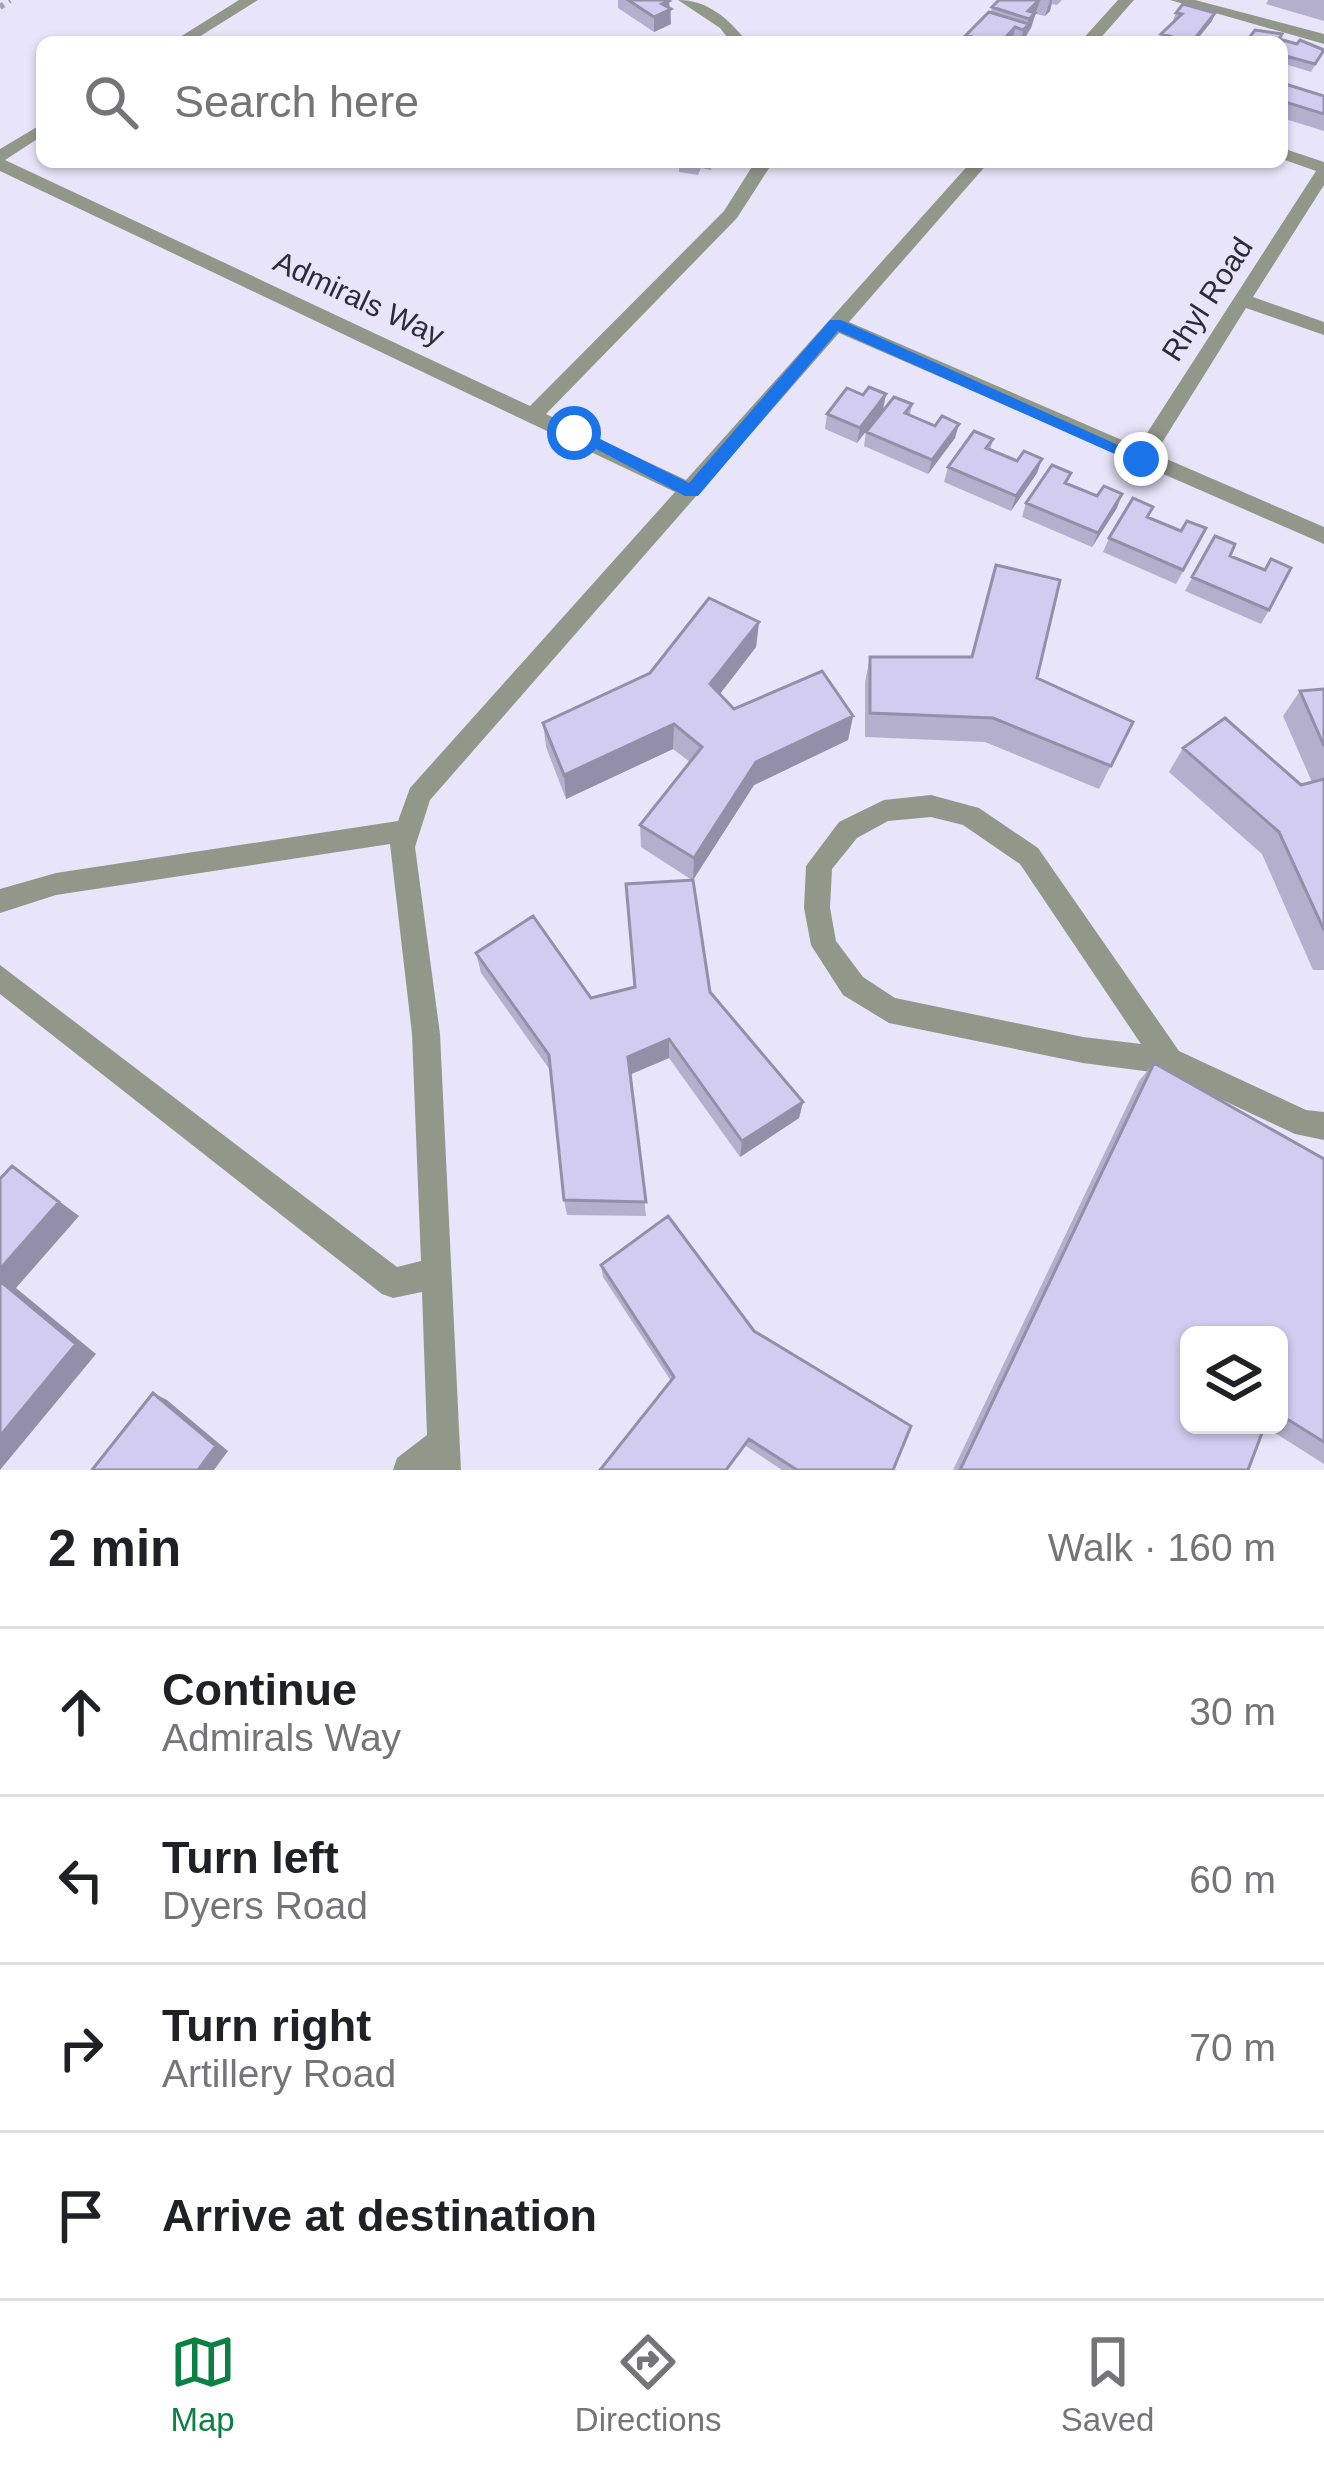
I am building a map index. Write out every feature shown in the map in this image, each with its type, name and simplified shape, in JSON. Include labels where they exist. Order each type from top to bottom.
[{"type":"lane","points":[[191,36],[250,0]]},
{"type":"lane","points":[[686,0],[735,36]]},
{"type":"lane","points":[[1093,36],[1126,0]]},
{"type":"lane","points":[[1178,0],[1324,39]]},
{"type":"lane","points":[[0,160],[36,133]]},
{"type":"lane","points":[[1288,155],[1324,170]]},
{"type":"lane","name":"Admirals Way","points":[[0,160],[692,491]]},
{"type":"lane","points":[[535,413],[731,214],[760,168]]},
{"type":"lane","points":[[410,1470],[445,1456],[426,1034],[402,847],[419,795],[975,168]]},
{"type":"lane","name":"Rhyl Road","points":[[1141,459],[1324,170]]},
{"type":"lane","points":[[1242,299],[1324,329]]},
{"type":"lane","points":[[835,324],[1324,536]]},
{"type":"lane","points":[[1169,1061],[1029,856],[970,816],[931,806],[884,811],[848,830],[820,866],[817,908],[824,945],[853,986],[890,1010],[1083,1050],[1169,1061],[1305,1124],[1324,1126]]},
{"type":"lane","points":[[0,902],[56,884],[408,830]]},
{"type":"lane","points":[[0,978],[393,1283],[437,1273]]},
{"type":"path","points":[[0,7],[10,0]]},
{"type":"building","points":[[628,0],[667,0],[662,4],[671,9],[654,17]]},
{"type":"building","points":[[999,0],[1039,0],[1028,11],[1035,13],[1029,19],[992,7]]},
{"type":"building","points":[[1183,4],[1215,13],[1197,36],[1161,34],[1182,14],[1176,13]]},
{"type":"building","points":[[989,12],[1029,24],[1023,30],[1015,27],[1007,36],[966,35]]},
{"type":"building","points":[[1255,30],[1282,34],[1281,36],[1250,36]]},
{"type":"building","points":[[1300,40],[1324,50],[1315,64],[1288,57],[1288,42]]},
{"type":"building","points":[[1288,85],[1324,96],[1324,114],[1288,103]]},
{"type":"building","points":[[869,387],[886,394],[860,428],[827,414],[847,388],[863,395]]},
{"type":"building","points":[[894,397],[912,404],[905,413],[935,426],[942,416],[959,424],[932,460],[866,432]]},
{"type":"building","points":[[974,431],[993,439],[986,448],[1017,461],[1024,451],[1042,459],[1016,496],[948,467]]},
{"type":"building","points":[[1052,465],[1071,473],[1065,483],[1097,496],[1104,486],[1122,494],[1098,533],[1026,503]]},
{"type":"building","points":[[1133,498],[1153,507],[1147,517],[1181,531],[1187,521],[1206,528],[1183,570],[1109,538]]},
{"type":"building","points":[[1215,536],[1235,544],[1230,556],[1265,570],[1271,559],[1291,568],[1269,610],[1192,577]]},
{"type":"building","points":[[996,565],[1060,580],[1037,678],[1133,722],[1111,766],[993,718],[870,713],[870,657],[972,657]]},
{"type":"building","points":[[709,598],[759,622],[710,684],[734,709],[822,671],[853,716],[756,762],[694,858],[640,825],[702,747],[674,724],[564,775],[543,723],[650,673]]},
{"type":"building","points":[[1324,689],[1324,746],[1300,691]]},
{"type":"building","points":[[1225,718],[1301,785],[1324,779],[1324,930],[1279,832],[1183,748]]},
{"type":"building","points":[[693,880],[710,992],[803,1102],[742,1141],[669,1039],[628,1057],[646,1202],[564,1200],[549,1055],[476,953],[533,916],[591,998],[635,987],[626,884]]},
{"type":"building","points":[[1154,1063],[1324,1159],[1324,1442],[1288,1420],[1288,1326],[1180,1326],[1180,1434],[1262,1434],[1248,1470],[960,1470]]},
{"type":"building","points":[[12,1166],[59,1202],[0,1269],[0,1179]]},
{"type":"building","points":[[668,1216],[754,1331],[911,1426],[893,1470],[797,1470],[749,1439],[726,1470],[600,1470],[674,1377],[601,1265]]},
{"type":"building","points":[[0,1281],[76,1344],[0,1436]]},
{"type":"building","points":[[153,1393],[216,1446],[198,1470],[92,1470]]},
{"type":"route","points":[[574,433],[692,491],[835,324],[1141,459]]}]
